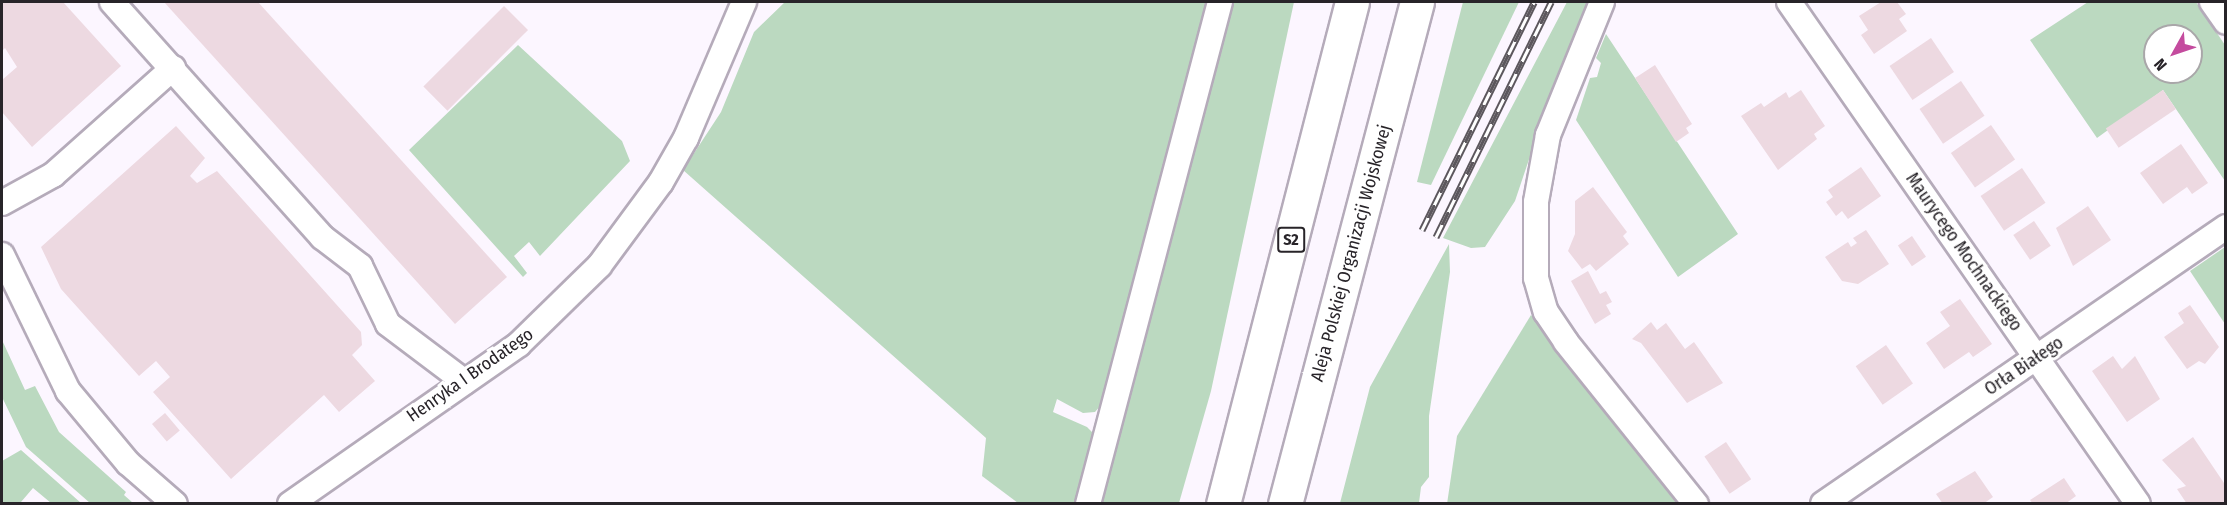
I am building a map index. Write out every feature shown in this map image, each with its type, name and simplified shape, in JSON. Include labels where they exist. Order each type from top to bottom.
[{"type":"highway","name":"S2","points":[[1223,504],[1352,2]]},
{"type":"highway","name":"Aleja Polskiej Organizacji Wojskowej","points":[[1285,504],[1417,2]]},
{"type":"street","points":[[112,2],[322,237],[360,266],[387,324],[465,382]]},
{"type":"street","name":"Henryka I Brodatego","points":[[290,504],[519,344],[560,306],[632,224],[686,138],[744,2]]},
{"type":"street","points":[[1088,504],[1220,2]]},
{"type":"street","points":[[1602,2],[1548,135],[1536,202],[1536,278],[1546,312],[1566,342],[1696,504]]},
{"type":"street","name":"Maurycego Mochnackiego","points":[[1789,2],[2138,504]]},
{"type":"street","points":[[2212,2],[2226,22]]},
{"type":"street","points":[[2,203],[53,175],[172,68]]},
{"type":"street","name":"Orła Białego","points":[[1823,504],[2226,227]]},
{"type":"street","points":[[2,255],[54,370],[68,391],[128,463],[175,504]]},
{"type":"green space","points":[[785,2],[1210,2],[1101,405],[1095,412],[1083,413],[1057,399],[1053,412],[1087,427],[1096,436],[1079,503],[1018,503],[982,476],[986,438],[683,170],[721,112],[754,32]]},
{"type":"green space","points":[[1231,2],[1294,2],[1211,391],[1179,503],[1095,504]]},
{"type":"green space","points":[[1463,2],[1519,2],[1431,185],[1417,182]]},
{"type":"green space","points":[[1567,2],[1591,2],[1557,76],[1515,201],[1485,247],[1471,248],[1443,238]]},
{"type":"green space","points":[[2088,2],[2196,2],[2225,45],[2225,181],[2163,90],[2097,138],[2030,40]]},
{"type":"green space","points":[[1606,34],[1738,234],[1678,277],[1576,120],[1590,78],[1597,77],[1601,63],[1596,58]]},
{"type":"green space","points":[[518,45],[622,141],[630,161],[540,256],[529,242],[514,256],[527,273],[523,277],[409,150]]},
{"type":"green space","points":[[1449,244],[1450,272],[1429,416],[1429,477],[1421,487],[1419,503],[1340,503],[1370,387]]},
{"type":"green space","points":[[2225,247],[2225,324],[2190,271]]},
{"type":"green space","points":[[1531,315],[1678,503],[1447,504],[1457,436]]},
{"type":"green space","points":[[2,340],[25,390],[35,386],[59,432],[126,492],[124,495],[133,503],[90,503],[26,447],[2,397]]},
{"type":"green space","points":[[21,450],[81,503],[51,503],[33,488],[21,502],[2,503],[2,461]]},
{"type":"building","points":[[2,2],[63,2],[121,66],[32,147],[2,112],[2,80],[17,67],[5,48],[2,51]]},
{"type":"building","points":[[164,2],[258,2],[507,277],[455,324]]},
{"type":"building","points":[[1881,2],[1897,2],[1906,14],[1899,19],[1907,31],[1874,54],[1861,35],[1868,30],[1859,16]]},
{"type":"building","points":[[504,6],[528,30],[447,111],[423,87]]},
{"type":"building","points":[[1931,38],[1954,72],[1912,100],[1890,66]]},
{"type":"building","points":[[1655,65],[1692,124],[1686,128],[1689,133],[1676,142],[1635,78]]},
{"type":"building","points":[[1961,81],[1984,116],[1943,144],[1920,109]]},
{"type":"building","points":[[1801,90],[1825,126],[1814,134],[1817,139],[1778,170],[1741,116],[1761,103],[1764,107],[1786,92],[1789,98]]},
{"type":"building","points":[[2163,90],[2176,109],[2119,148],[2106,129]]},
{"type":"building","points":[[1991,125],[2015,159],[1975,188],[1951,153]]},
{"type":"building","points":[[176,126],[205,158],[190,176],[197,183],[217,171],[361,332],[362,345],[352,355],[375,381],[339,412],[324,395],[231,479],[153,392],[170,377],[156,361],[139,376],[61,289],[41,247]]},
{"type":"building","points":[[2181,144],[2208,183],[2192,194],[2187,187],[2163,204],[2140,173]]},
{"type":"building","points":[[1861,167],[1881,196],[1848,219],[1842,211],[1836,216],[1826,202],[1833,197],[1828,190]]},
{"type":"building","points":[[2022,168],[2045,203],[2004,231],[1981,196]]},
{"type":"building","points":[[1593,187],[1627,232],[1623,236],[1629,244],[1596,271],[1590,264],[1582,269],[1568,251],[1575,234],[1575,201]]},
{"type":"building","points":[[2088,206],[2111,240],[2073,266],[2056,228]]},
{"type":"building","points":[[2034,221],[2051,246],[2030,260],[2013,235]]},
{"type":"building","points":[[1866,230],[1889,264],[1858,284],[1842,281],[1825,257],[1848,242],[1851,247],[1857,243],[1853,238]]},
{"type":"building","points":[[1912,236],[1926,257],[1912,266],[1898,246]]},
{"type":"building","points":[[1588,271],[1600,294],[1606,291],[1612,302],[1606,305],[1611,314],[1595,324],[1571,281]]},
{"type":"building","points":[[1960,299],[1992,344],[1973,357],[1969,352],[1944,369],[1926,343],[1950,326],[1940,312]]},
{"type":"building","points":[[2190,305],[2219,347],[2205,364],[2199,361],[2187,369],[2164,337],[2184,323],[2178,313]]},
{"type":"building","points":[[1651,322],[1657,330],[1666,323],[1685,349],[1694,342],[1723,383],[1687,403],[1641,343],[1632,339]]},
{"type":"building","points":[[1886,345],[1913,384],[1883,405],[1856,366]]},
{"type":"building","points":[[2113,356],[2122,369],[2135,356],[2160,399],[2127,422],[2092,371]]},
{"type":"building","points":[[165,413],[180,431],[167,442],[152,424]]},
{"type":"building","points":[[2193,437],[2226,486],[2226,504],[2187,504],[2177,489],[2186,486],[2162,460]]},
{"type":"building","points":[[1726,442],[1751,479],[1730,494],[1704,457]]},
{"type":"building","points":[[1975,471],[1993,497],[1983,504],[1943,504],[1936,494]]},
{"type":"building","points":[[2064,478],[2076,496],[2065,504],[2033,504],[2030,500]]},
{"type":"railway","points":[[1422,230],[1534,2]]},
{"type":"railway","points":[[1436,237],[1551,2]]}]
